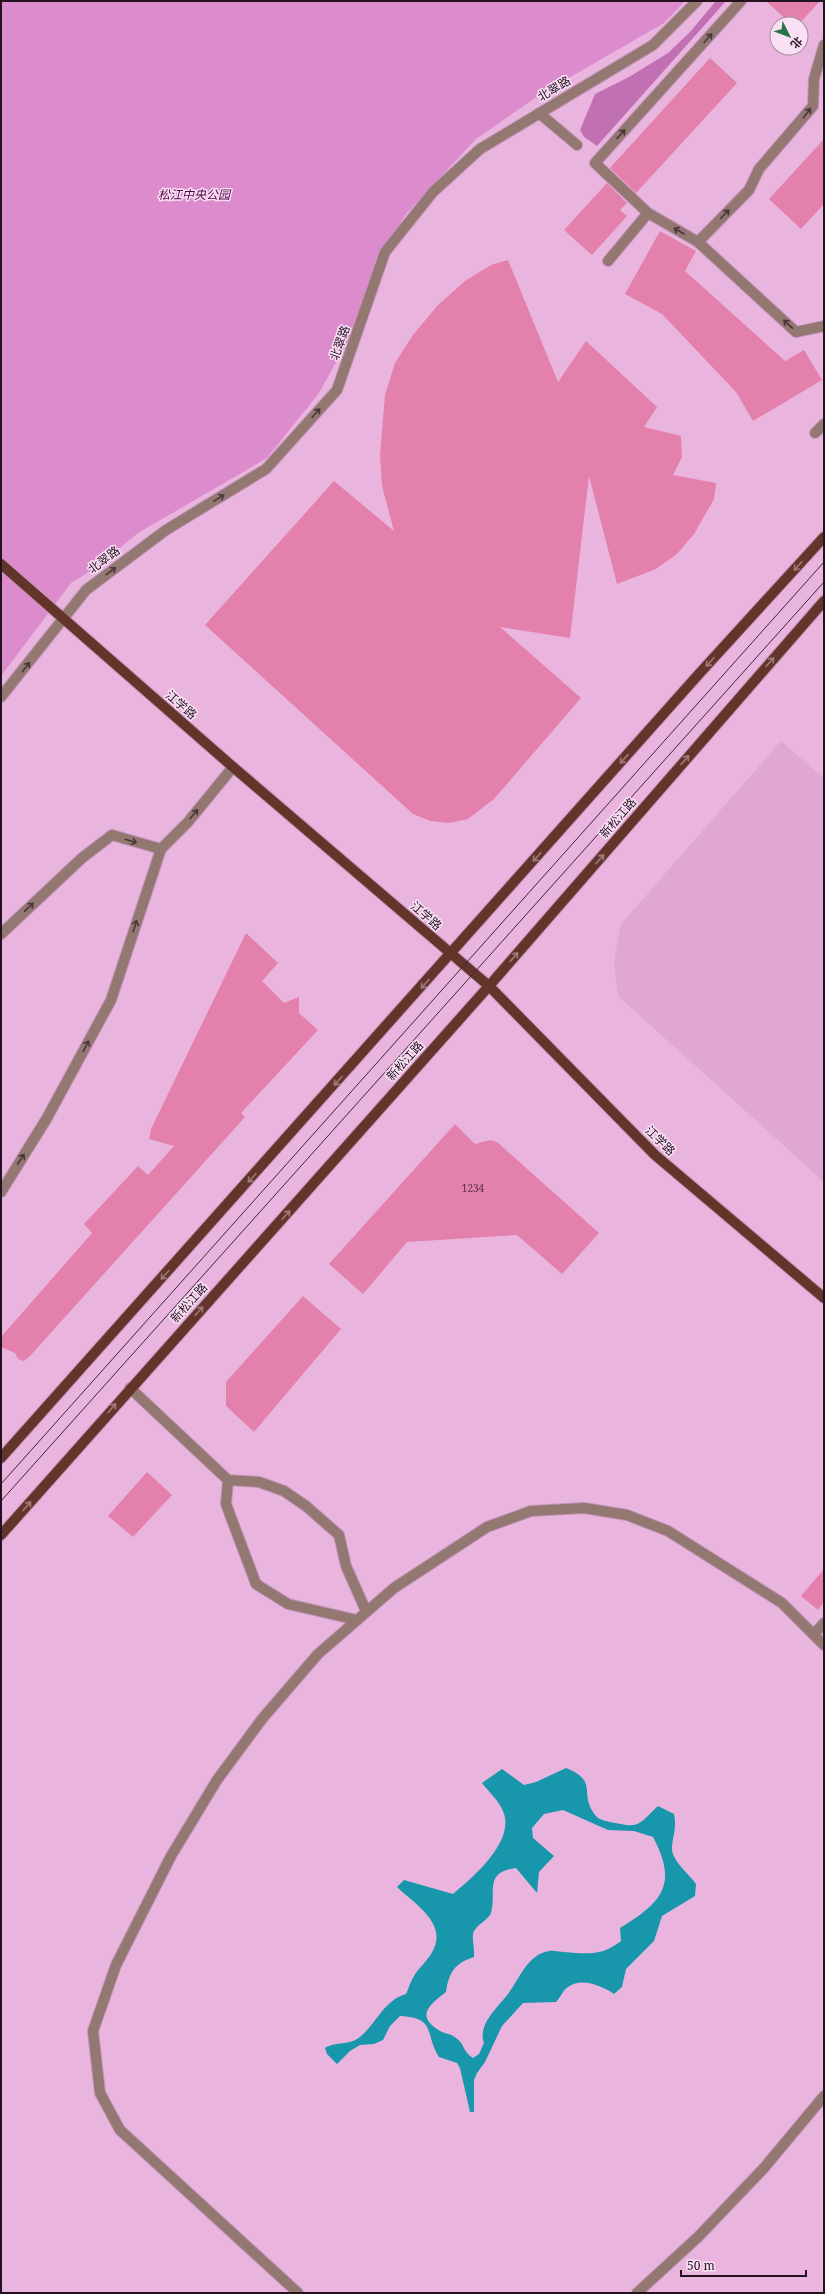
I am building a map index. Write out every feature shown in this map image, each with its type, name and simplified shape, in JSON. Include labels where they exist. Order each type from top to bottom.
[{"type":"main road","points":[[1,1458],[698,675],[824,537]]},
{"type":"main road","name":"江学路","points":[[1,564],[450,955],[489,986],[655,1155],[824,1298]]},
{"type":"main road","name":"新松江路","points":[[1,1536],[130,1388],[489,986],[824,601]]},
{"type":"street","name":"北翠路","points":[[1,697],[86,590],[166,530],[266,469],[337,390],[385,252],[433,192],[480,149],[653,45],[697,1]]},
{"type":"street","points":[[741,1],[595,163],[648,213],[698,242],[796,332],[824,326]]},
{"type":"street","points":[[698,242],[749,190],[759,169],[813,106],[814,79],[824,45]]},
{"type":"street","points":[[539,113],[577,145]]},
{"type":"street","points":[[608,261],[648,213]]},
{"type":"street","points":[[816,433],[824,424]]},
{"type":"street","points":[[1,1192],[47,1118],[111,1000],[161,849],[188,822],[233,767]]},
{"type":"street","points":[[1,934],[82,858],[112,835],[161,849]]},
{"type":"street","points":[[130,1388],[228,1480],[259,1482],[284,1490],[306,1506],[339,1535],[346,1566],[366,1611]]},
{"type":"street","points":[[228,1480],[226,1504],[256,1584],[288,1604],[356,1620]]},
{"type":"street","points":[[298,2293],[120,2130],[100,2093],[93,2031],[116,1965],[171,1856],[217,1780],[277,1701],[318,1654],[394,1588],[487,1526],[531,1511],[584,1508],[627,1515],[668,1531],[782,1603],[824,1645]]},
{"type":"street","points":[[814,1634],[824,1622]]},
{"type":"street","points":[[637,2293],[698,2238],[759,2173],[824,2096]]},
{"type":"shaded area","points":[[716,1],[726,1],[597,146],[584,137],[580,130],[595,94],[629,77],[668,53],[690,32]]},
{"type":"shaded area","points":[[781,741],[824,778],[824,1182],[618,996],[614,961],[621,924]]},
{"type":"green space","name":"松江中央公园","points":[[1,1],[685,1],[664,23],[541,94],[476,139],[406,214],[374,266],[351,335],[319,393],[267,458],[138,533],[97,567],[71,583],[1,676]]},
{"type":"water","points":[[566,1768],[576,1773],[585,1782],[589,1805],[595,1815],[602,1820],[610,1822],[627,1825],[637,1824],[658,1806],[674,1814],[675,1826],[672,1846],[673,1854],[677,1862],[696,1884],[695,1896],[662,1916],[654,1941],[626,1969],[622,1987],[614,1994],[604,1988],[592,1984],[579,1983],[566,1988],[556,2002],[523,2003],[502,2026],[485,2062],[477,2073],[474,2080],[474,2112],[470,2112],[460,2068],[457,2063],[439,2057],[428,2028],[420,2020],[412,2017],[400,2016],[390,2026],[383,2040],[374,2044],[360,2045],[350,2051],[337,2064],[327,2054],[325,2048],[356,2040],[366,2031],[392,2001],[406,1994],[413,1978],[427,1960],[436,1944],[434,1925],[428,1916],[397,1887],[404,1880],[453,1894],[481,1868],[498,1846],[503,1834],[505,1822],[503,1811],[482,1783],[502,1769],[524,1785],[536,1782]],"holes":[[[563,1810],[608,1830],[634,1831],[653,1837],[661,1853],[664,1867],[665,1880],[662,1890],[656,1900],[647,1909],[635,1919],[620,1928],[621,1941],[614,1946],[601,1952],[594,1953],[551,1951],[541,1953],[535,1957],[525,1968],[486,2023],[483,2030],[484,2043],[479,2054],[473,2058],[467,2053],[459,2040],[433,2027],[426,2016],[430,2006],[446,1992],[449,1979],[454,1969],[462,1962],[474,1957],[473,1934],[476,1928],[491,1913],[493,1884],[495,1878],[506,1870],[516,1868],[537,1893],[539,1872],[554,1856],[533,1838],[532,1828],[544,1814]]]},
{"type":"building","points":[[766,1],[820,1],[806,16],[782,16]]},
{"type":"building","points":[[710,58],[737,83],[636,193],[610,168]]},
{"type":"building","points":[[824,139],[824,204],[801,229],[769,199]]},
{"type":"building","points":[[607,183],[627,203],[620,210],[627,216],[592,255],[564,230]]},
{"type":"building","points":[[660,231],[696,251],[685,271],[785,361],[804,350],[822,380],[753,421],[736,392],[662,314],[625,294]]},
{"type":"building","points":[[508,260],[558,382],[586,341],[657,407],[644,427],[681,436],[682,457],[673,475],[716,483],[714,499],[694,534],[677,554],[656,569],[617,584],[589,476],[570,638],[500,627],[581,698],[494,799],[468,819],[449,823],[430,821],[413,814],[205,625],[334,481],[394,531],[382,486],[380,455],[385,395],[395,363],[413,335],[437,306],[465,281],[491,265]]},
{"type":"building","points":[[246,933],[278,963],[262,981],[284,1003],[299,997],[299,1013],[318,1030],[241,1113],[245,1117],[30,1356],[24,1361],[18,1359],[15,1353],[1,1347],[1,1337],[92,1233],[84,1224],[138,1166],[148,1175],[174,1146],[149,1139],[151,1129]]},
{"type":"building","points":[[455,1124],[475,1144],[490,1140],[497,1142],[599,1233],[562,1274],[517,1235],[407,1242],[363,1294],[329,1264]]},
{"type":"building","points":[[303,1296],[341,1329],[254,1432],[226,1406],[226,1382]]},
{"type":"building","points":[[147,1472],[172,1495],[133,1537],[108,1516]]},
{"type":"building","points":[[824,1569],[824,1602],[818,1610],[801,1596]]},
{"type":"tram line","points":[[1,1484],[824,562]]},
{"type":"tram line","points":[[1,1501],[824,582]]}]
